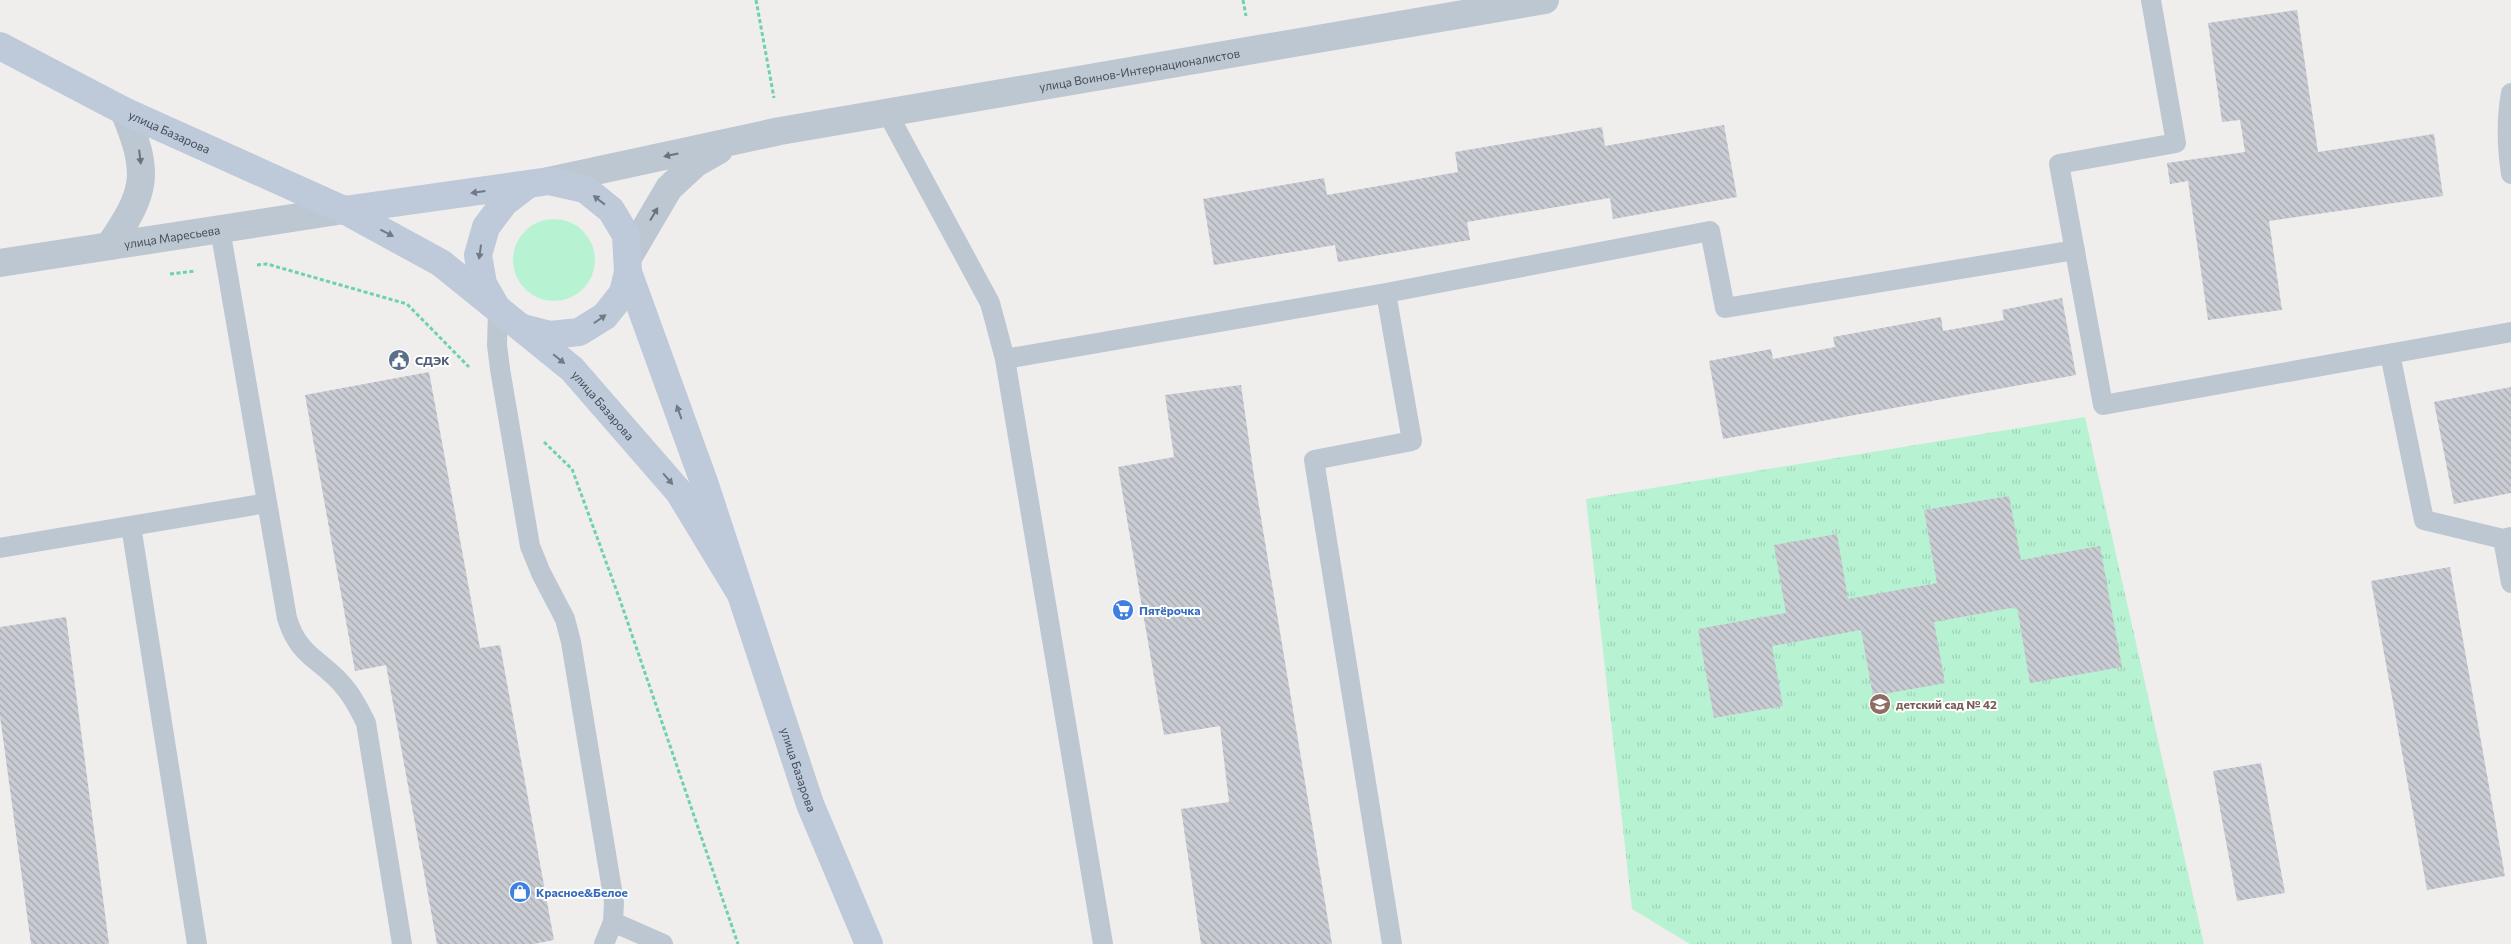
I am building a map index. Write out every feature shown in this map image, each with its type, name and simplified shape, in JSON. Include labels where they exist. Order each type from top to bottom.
[{"type":"main road","name":"улица Базарова","points":[[0,46],[124,111],[344,210],[441,263],[572,370],[679,492],[739,591]]},
{"type":"main road","name":"улица Базарова","points":[[344,210],[538,184],[585,189],[611,210],[626,235],[628,264],[623,293],[605,316],[579,332],[550,335],[521,328]]},
{"type":"main road","name":"улица Базарова","points":[[498,310],[482,284],[478,255],[486,227],[504,203],[538,184]]},
{"type":"main road","name":"улица Базарова","points":[[628,264],[704,482],[810,804],[869,944]]},
{"type":"street","name":"улица Воинов-Интернационалистов","points":[[538,184],[780,131],[1545,0]]},
{"type":"street","points":[[109,246],[129,216],[139,192],[141,171],[138,146],[124,111]]},
{"type":"street","points":[[628,264],[669,188],[696,162],[735,141]]},
{"type":"street","name":"улица Маресьева","points":[[0,264],[344,210]]},
{"type":"lane","points":[[2151,0],[2176,143],[2059,164],[2102,405],[2511,332]]},
{"type":"lane","points":[[2511,93],[2507,113],[2507,150],[2511,174]]},
{"type":"lane","points":[[888,114],[990,303],[1005,359],[1103,944]]},
{"type":"lane","points":[[220,229],[291,632],[309,656],[340,682],[350,694],[366,724],[402,944]]},
{"type":"lane","points":[[1005,359],[1386,293],[1710,231],[1725,308],[2074,250]]},
{"type":"lane","points":[[1386,293],[1412,441],[1314,460],[1392,944]]},
{"type":"lane","points":[[498,310],[497,345],[530,546],[564,619],[571,642],[614,902],[613,922],[604,944]]},
{"type":"lane","points":[[2390,354],[2424,520],[2507,538],[2511,583]]},
{"type":"lane","points":[[0,548],[267,503]]},
{"type":"lane","points":[[131,526],[197,944]]},
{"type":"lane","points":[[613,922],[663,944]]},
{"type":"path","points":[[756,0],[780,131]]},
{"type":"path","points":[[168,274],[267,264],[407,304],[572,469],[620,600],[738,944]]},
{"type":"green space","points":[[554,219],[570,222],[583,231],[592,244],[595,260],[592,276],[583,289],[570,298],[554,301],[538,298],[525,289],[516,276],[513,260],[516,244],[525,231],[538,222]]},
{"type":"green space","name":"детский сад № 42","points":[[2085,417],[2204,944],[1690,944],[1632,909],[1586,499]]},
{"type":"building","points":[[2297,10],[2318,152],[2434,134],[2443,196],[2269,221],[2282,310],[2208,320],[2188,181],[2170,184],[2167,163],[2245,152],[2240,120],[2222,122],[2208,23]]},
{"type":"building","points":[[1724,125],[1737,197],[1613,219],[1610,198],[1467,222],[1470,240],[1338,262],[1335,245],[1214,265],[1203,199],[1324,178],[1327,195],[1458,172],[1455,152],[1602,127],[1605,146]]},
{"type":"building","points":[[2062,298],[2076,375],[1723,439],[1709,361],[1771,349],[1773,359],[1835,347],[1833,337],[1941,317],[1943,331],[2004,320],[2002,310]]},
{"type":"building","points":[[429,372],[480,648],[500,645],[554,940],[534,944],[437,944],[386,665],[355,671],[305,395]]},
{"type":"building","points":[[1241,385],[1254,476],[1332,944],[1201,944],[1181,809],[1229,802],[1220,726],[1164,735],[1118,467],[1174,457],[1165,395]]},
{"type":"building","points":[[2511,387],[2511,493],[2454,504],[2434,402]]},
{"type":"building","points":[[2009,496],[2021,560],[2100,546],[2122,667],[2030,683],[2017,607],[1934,622],[1945,683],[1873,696],[1861,630],[1772,646],[1783,706],[1714,718],[1698,629],[1786,613],[1774,545],[1837,534],[1848,599],[1937,583],[1924,510]]},
{"type":"building","points":[[2450,567],[2505,876],[2427,890],[2371,581]]},
{"type":"building","points":[[66,617],[109,944],[31,944],[0,716],[0,627]]},
{"type":"building","points":[[2261,763],[2285,893],[2237,901],[2213,771]]},
{"type":"place","name":"СДЭК","points":[[399,360]]},
{"type":"place","name":"Пятёрочка","points":[[1123,610]]},
{"type":"place","name":"детский сад № 42","points":[[1880,704]]},
{"type":"place","name":"Красное&Белое","points":[[520,892]]}]
